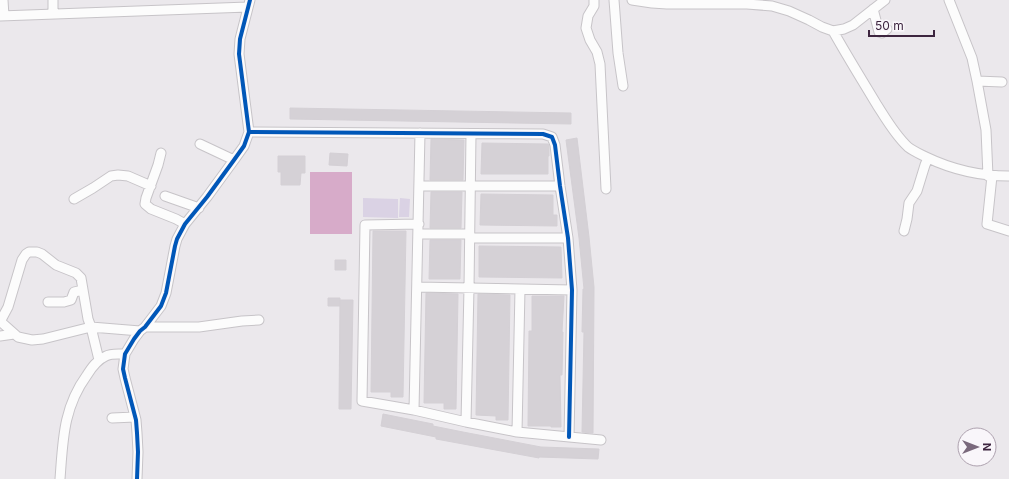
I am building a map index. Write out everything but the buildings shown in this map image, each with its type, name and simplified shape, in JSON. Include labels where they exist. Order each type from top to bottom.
[{"type":"street","points":[[3,0],[2,16],[249,4],[240,38],[239,54],[249,132],[244,146],[199,208],[185,224],[177,238],[166,293],[161,306],[125,354],[123,369],[138,433],[137,479]]},
{"type":"street","points":[[53,0],[54,14]]},
{"type":"street","points":[[594,0],[594,6],[588,16],[586,28],[590,40],[598,52],[600,64],[606,189]]},
{"type":"street","points":[[614,0],[618,53],[623,86]]},
{"type":"street","points":[[632,0],[667,4],[747,4],[772,6],[789,11],[833,31],[844,29],[853,25],[885,0]]},
{"type":"street","points":[[949,0],[972,58],[986,130],[990,176],[987,224],[1009,231]]},
{"type":"street","points":[[873,9],[879,32],[882,33],[887,29]]},
{"type":"street","points":[[833,31],[858,75],[892,127],[909,148],[928,158],[955,169],[990,176],[1009,176]]},
{"type":"street","points":[[977,81],[1002,82]]},
{"type":"street","points":[[249,132],[543,134],[552,137],[555,145],[568,238],[572,290],[569,437]]},
{"type":"street","points":[[414,410],[420,133]]},
{"type":"street","points":[[466,422],[471,134]]},
{"type":"street","points":[[200,144],[234,160]]},
{"type":"street","points":[[161,153],[146,198],[146,204],[151,209],[185,224]]},
{"type":"street","points":[[904,231],[909,203],[917,191],[928,158]]},
{"type":"street","points":[[74,198],[111,176],[118,174],[128,176],[151,186]]},
{"type":"street","points":[[420,186],[560,186]]},
{"type":"street","points":[[165,196],[199,208]]},
{"type":"street","points":[[419,224],[365,224],[362,401],[414,410],[517,432],[601,440]]},
{"type":"street","points":[[418,234],[568,238]]},
{"type":"street","points":[[99,360],[91,327],[88,319],[81,278],[76,273],[56,265],[42,254],[37,252],[29,252],[26,254],[22,260],[8,307],[0,321],[18,337],[27,340],[43,339],[91,327],[143,329],[199,327],[259,320]]},
{"type":"street","points":[[417,287],[572,290]]},
{"type":"street","points":[[517,432],[520,289]]},
{"type":"street","points":[[48,302],[64,302],[71,300],[74,292],[83,290]]},
{"type":"street","points":[[0,336],[14,334]]},
{"type":"street","points":[[60,479],[64,430],[79,386],[99,360],[108,355],[125,354]]},
{"type":"street","points":[[112,418],[135,417]]},
{"type":"shaded area","points":[[310,172],[352,172],[352,234],[310,234]]},
{"type":"shaded area","points":[[363,198],[398,199],[398,218],[363,217]]},
{"type":"shaded area","points":[[400,198],[410,199],[409,217],[399,217]]},
{"type":"cycle path","points":[[137,479],[138,452],[136,420],[123,369],[125,354],[134,339],[161,306],[166,293],[177,239],[185,224],[207,197],[244,146],[249,132],[239,54],[240,39],[250,0]]},
{"type":"cycle path","points":[[249,132],[543,134],[552,137],[555,145],[568,238],[572,290],[569,437]]}]
